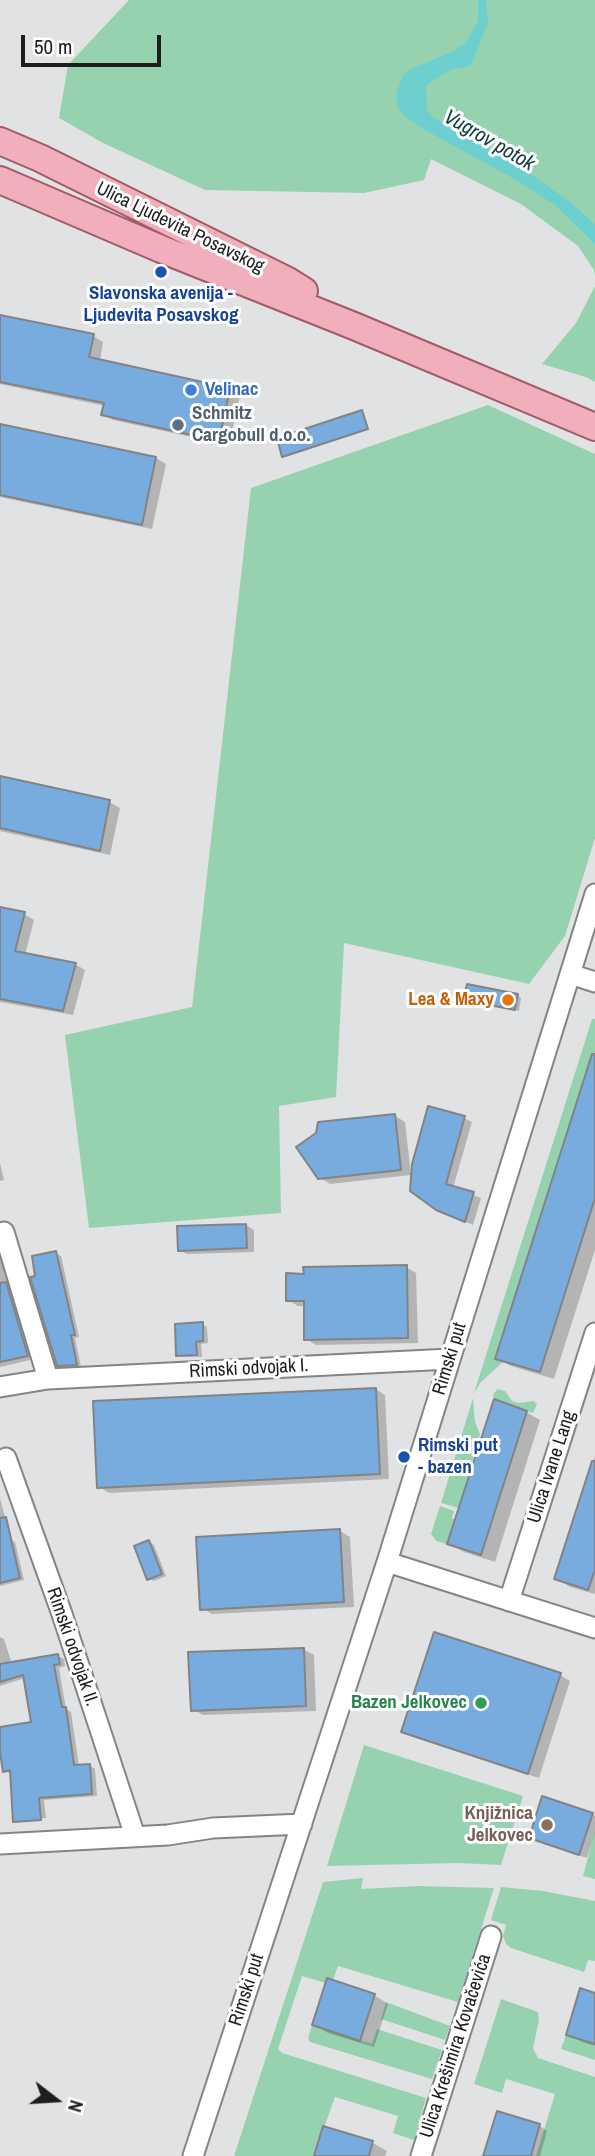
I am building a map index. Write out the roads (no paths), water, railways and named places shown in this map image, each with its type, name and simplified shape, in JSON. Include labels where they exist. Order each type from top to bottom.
[{"type":"main road","name":"Ulica Ljudevita Posavskog","points":[[0,141],[40,158],[288,281],[354,326]]},
{"type":"main road","name":"Ulica Ljudevita Posavskog","points":[[0,180],[161,250],[354,326],[595,427]]},
{"type":"street","name":"Rimski put","points":[[193,2156],[387,1562],[595,894]]},
{"type":"street","points":[[570,974],[595,982]]},
{"type":"street","points":[[4,1232],[48,1379]]},
{"type":"street","name":"Ulica Ivane Lang","points":[[509,1601],[595,1333]]},
{"type":"street","name":"Rimski odvojak I.","points":[[0,1387],[48,1379],[450,1359]]},
{"type":"street","name":"Rimski odvojak II.","points":[[6,1458],[62,1614],[135,1836]]},
{"type":"street","points":[[387,1562],[595,1628]]},
{"type":"street","points":[[0,1844],[168,1835],[213,1828],[302,1824]]},
{"type":"street","name":"Ulica Krešimira Kovačevića","points":[[421,2156],[491,1936]]},
{"type":"water","points":[[478,0],[486,0],[488,22],[473,61],[468,67],[452,69],[428,84],[427,110],[434,118],[519,166],[569,201],[595,224],[595,244],[555,205],[423,129],[402,114],[397,105],[397,91],[403,75],[454,51],[466,42],[478,21]]},
{"type":"place","name":"Slavonska avenija - Ljudevita Posavskog","points":[[161,272]]},
{"type":"place","name":"Velinac","points":[[191,390]]},
{"type":"place","name":"Schmitz Cargobull d.o.o.","points":[[178,425]]},
{"type":"place","name":"Lea & Maxy","points":[[508,1000]]},
{"type":"place","name":"Rimski put - bazen","points":[[404,1457]]},
{"type":"place","name":"Bazen Jelkovec","points":[[481,1703]]},
{"type":"place","name":"Knjižnica Jelkovec","points":[[547,1825]]},
{"type":"water label","name":"Vugrov potok","points":[[489,141]]}]
